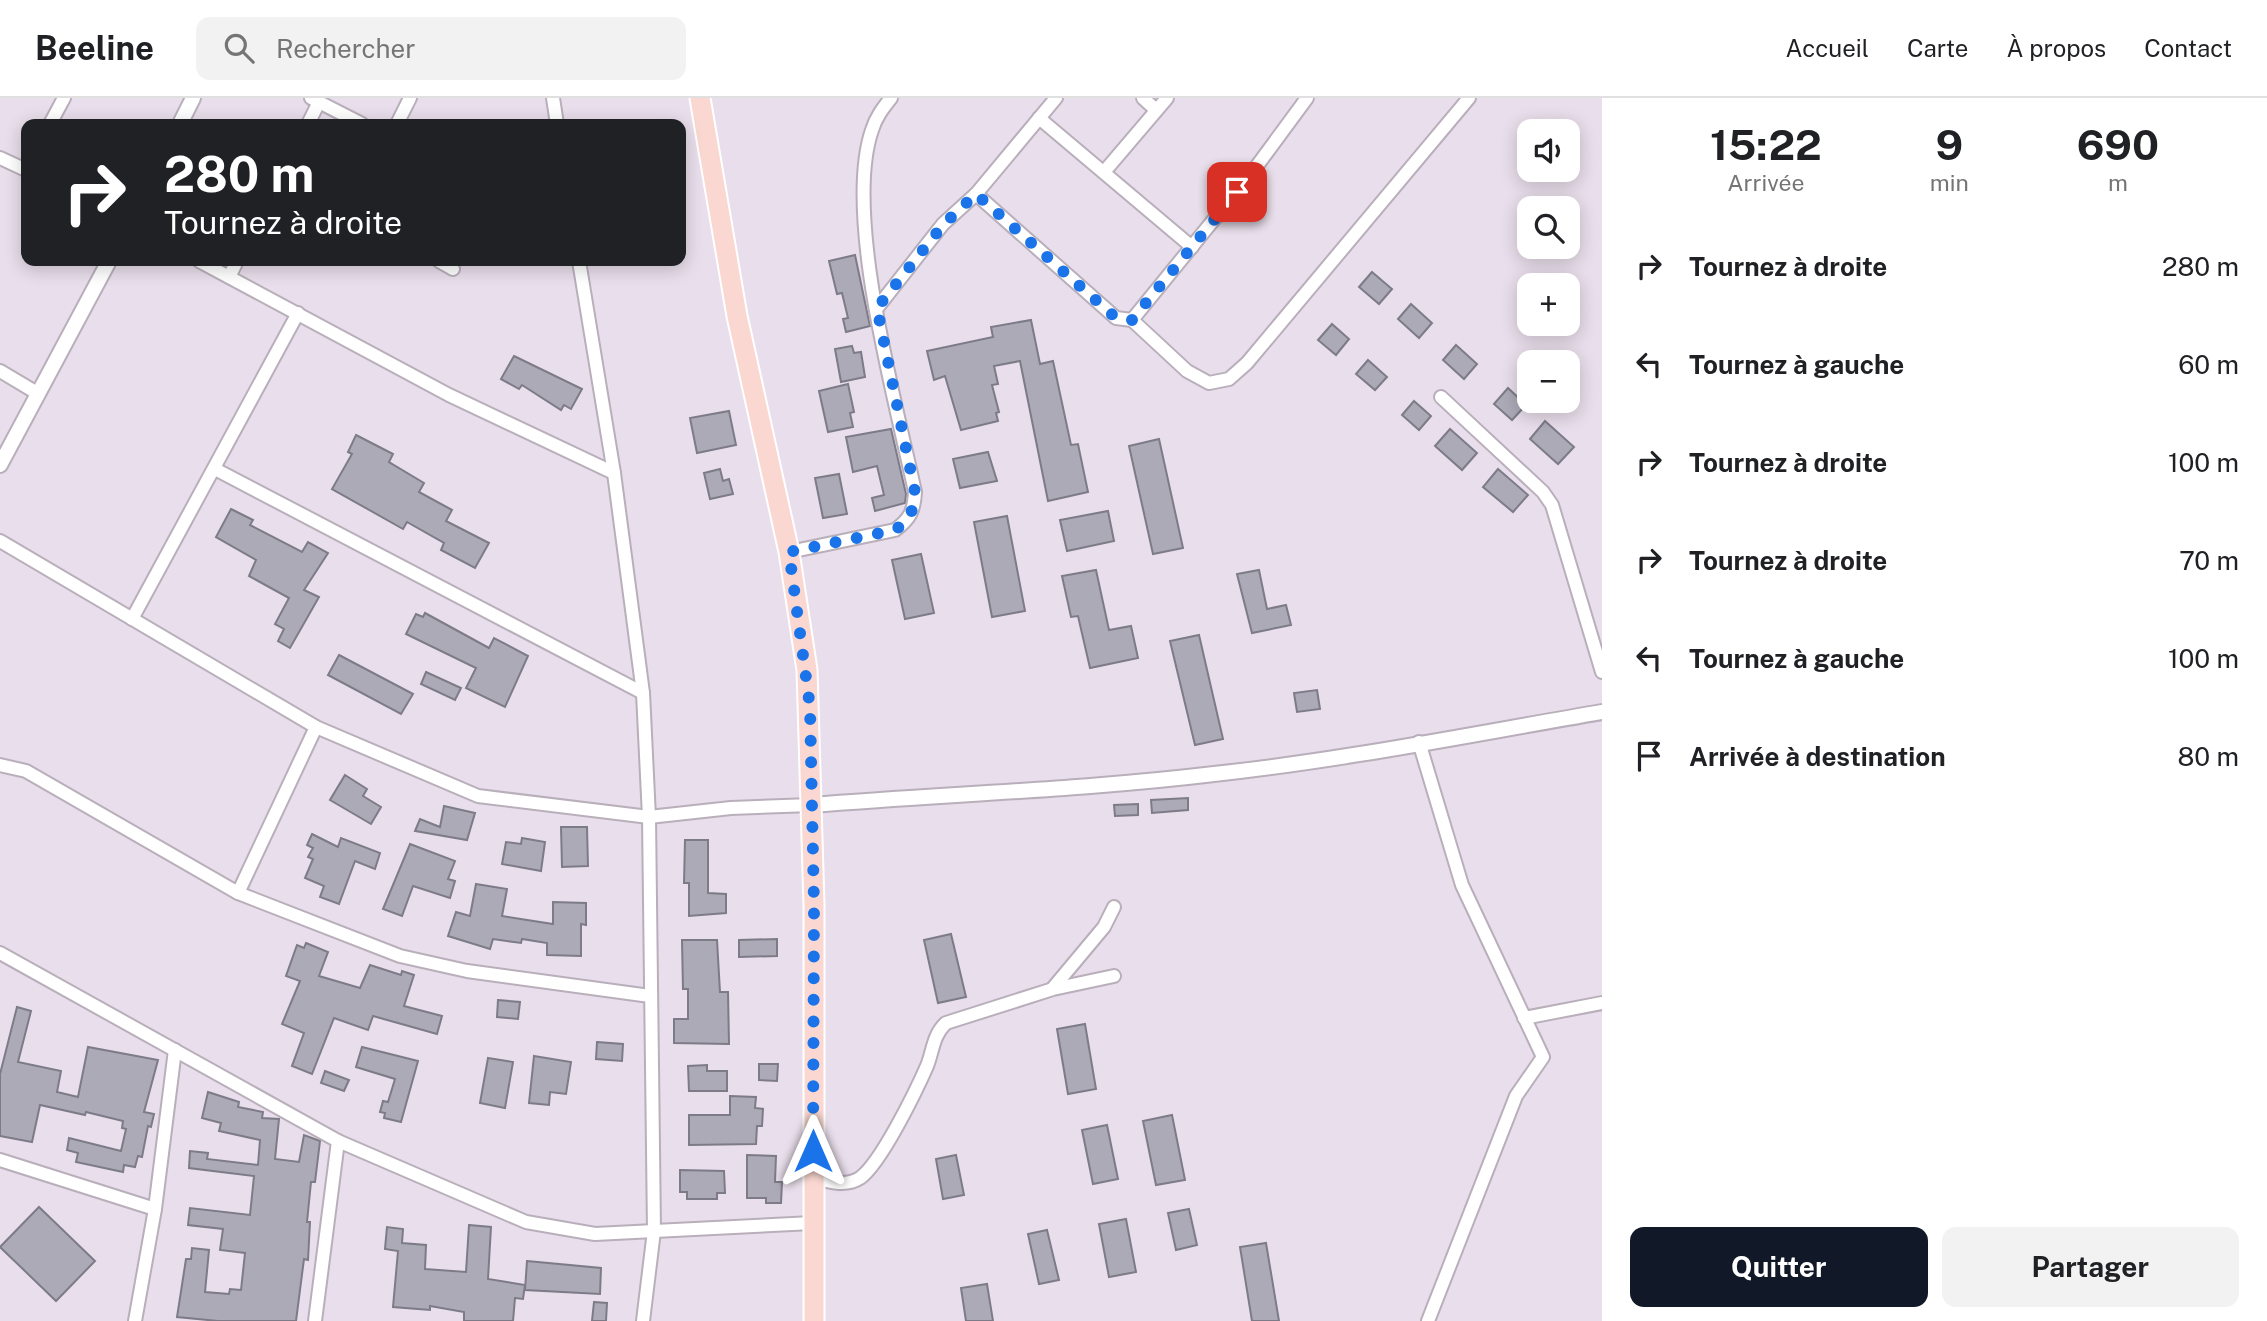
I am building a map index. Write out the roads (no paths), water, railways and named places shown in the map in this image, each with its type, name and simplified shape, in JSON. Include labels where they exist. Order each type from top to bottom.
[{"type":"main road","points":[[700,98],[737,316],[789,552],[807,670],[812,805],[814,1321]]},
{"type":"street","points":[[53,119],[64,98]]},
{"type":"street","points":[[182,119],[193,98]]},
{"type":"street","points":[[400,119],[410,98]]},
{"type":"street","points":[[553,98],[556,119]]},
{"type":"street","points":[[789,552],[895,530],[907,521],[914,508],[915,492],[877,308],[865,220],[865,172],[871,132],[878,114],[891,98]]},
{"type":"street","points":[[877,308],[943,225],[976,194],[1056,98]]},
{"type":"street","points":[[1143,98],[1156,110]]},
{"type":"street","points":[[1104,172],[1167,98]]},
{"type":"street","points":[[1132,320],[1307,98]]},
{"type":"street","points":[[976,194],[1116,318],[1132,320],[1186,371],[1209,383],[1229,379],[1247,363],[1469,98]]},
{"type":"street","points":[[309,119],[315,100],[352,119]]},
{"type":"street","points":[[1040,118],[1192,247]]},
{"type":"street","points":[[0,158],[21,168]]},
{"type":"street","points":[[0,465],[106,266]]},
{"type":"street","points":[[209,266],[449,395],[614,473]]},
{"type":"street","points":[[229,276],[234,266]]},
{"type":"street","points":[[448,266],[453,269]]},
{"type":"street","points":[[580,266],[614,473],[643,693],[649,817],[654,1231],[643,1321]]},
{"type":"street","points":[[132,620],[298,313]]},
{"type":"street","points":[[0,371],[37,393]]},
{"type":"street","points":[[1441,397],[1543,492],[1552,505],[1602,673]]},
{"type":"street","points":[[215,469],[643,693]]},
{"type":"street","points":[[0,541],[316,727],[478,796],[649,817],[731,808],[1098,786],[1217,774],[1602,712]]},
{"type":"street","points":[[238,893],[316,727]]},
{"type":"street","points":[[1419,742],[1462,885],[1543,1057],[1516,1096],[1428,1321]]},
{"type":"street","points":[[0,765],[26,771],[238,893],[400,956],[467,971],[650,996]]},
{"type":"street","points":[[1053,989],[1104,927],[1114,907]]},
{"type":"street","points":[[0,953],[338,1141],[526,1222],[595,1234],[813,1223]]},
{"type":"street","points":[[813,1177],[834,1183],[847,1182],[860,1178],[870,1168],[904,1113],[927,1065],[935,1038],[946,1023],[1053,989],[1114,976]]},
{"type":"street","points":[[1524,1018],[1602,1003]]},
{"type":"street","points":[[135,1321],[155,1209],[175,1050]]},
{"type":"street","points":[[315,1321],[338,1141]]},
{"type":"street","points":[[0,1160],[155,1209]]}]
